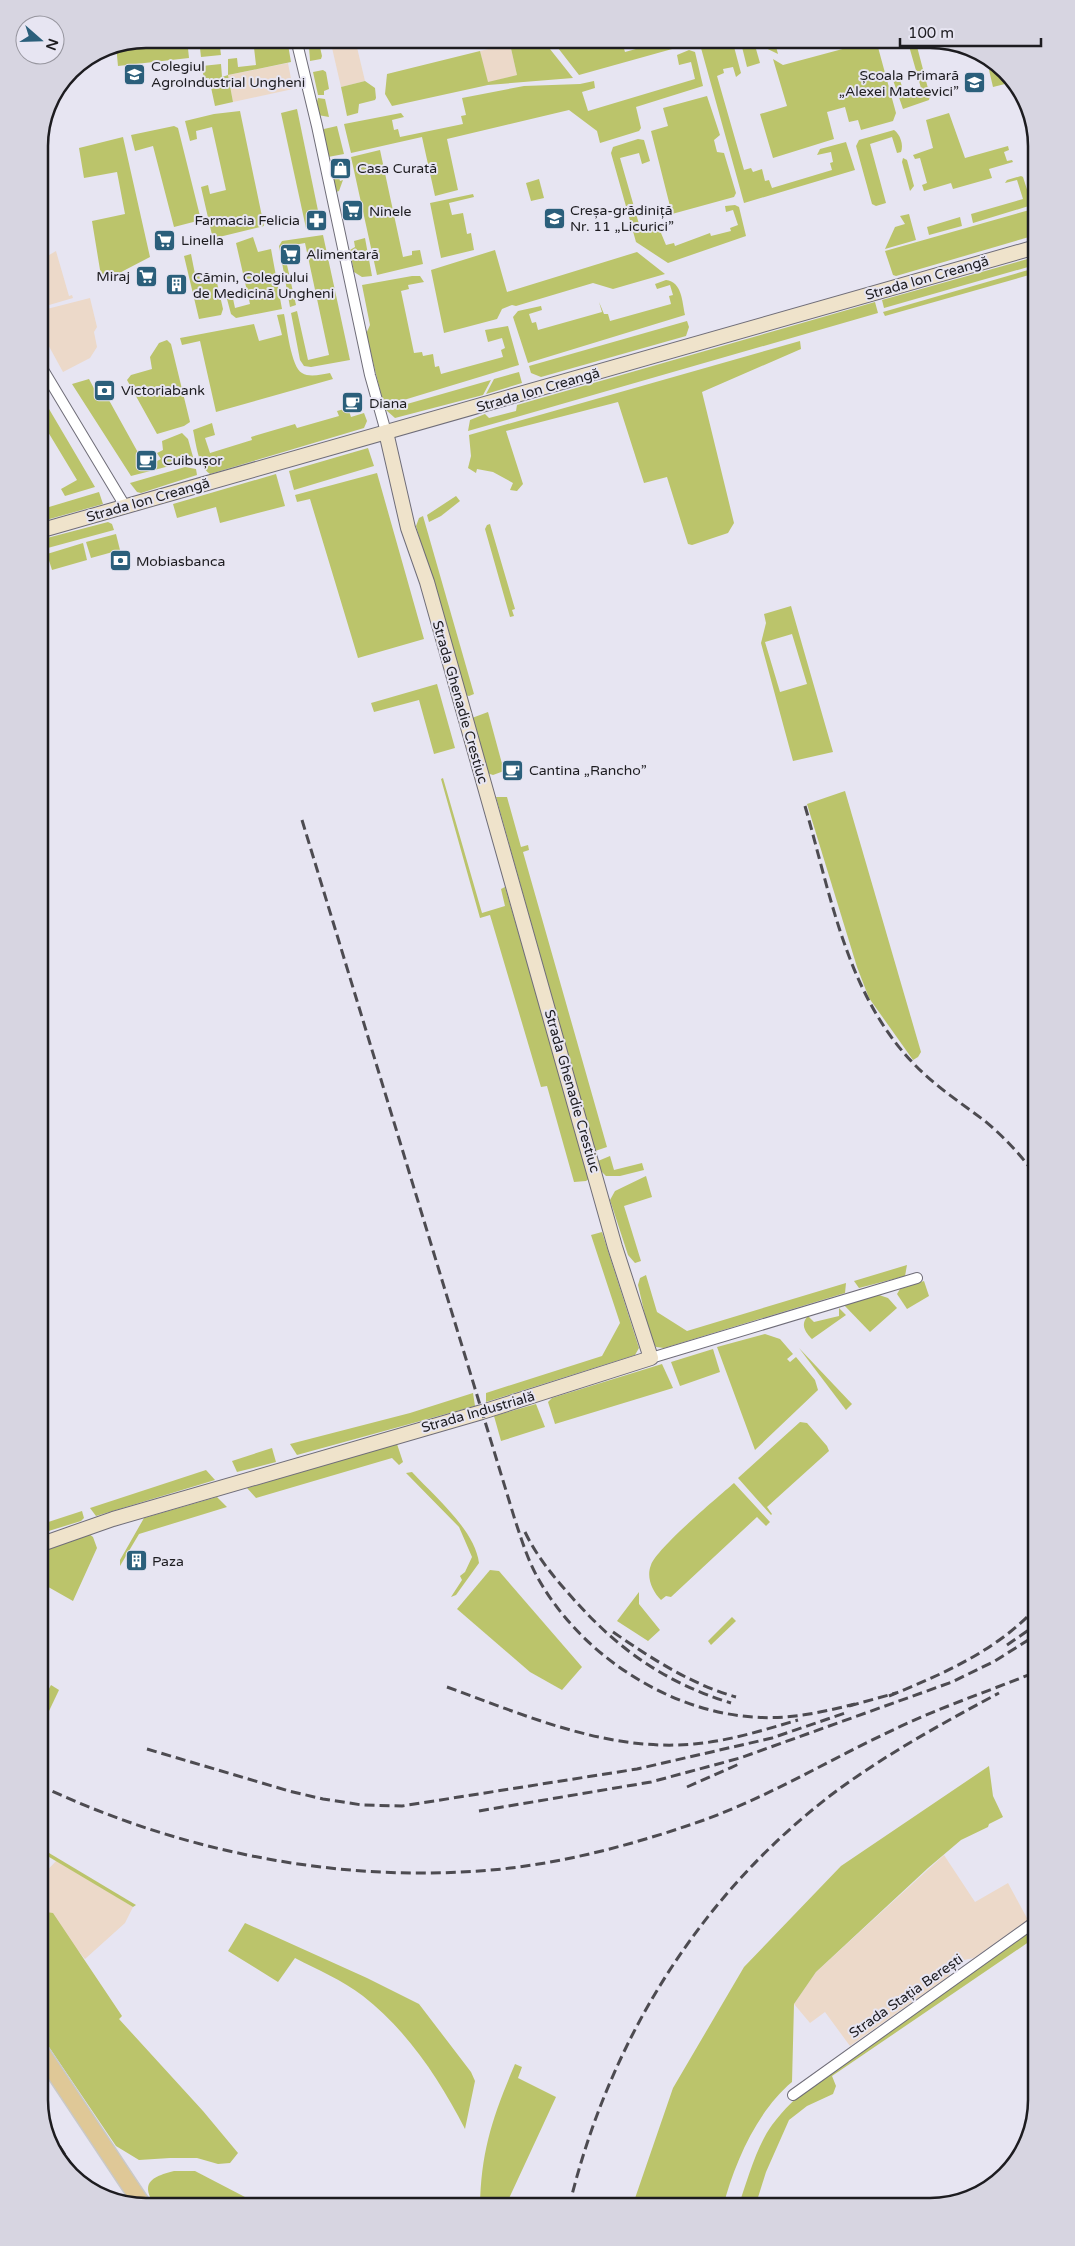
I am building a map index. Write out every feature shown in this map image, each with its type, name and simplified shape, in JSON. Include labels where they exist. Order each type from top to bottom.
[{"type":"main road","points":[[48,2063],[138,2198]]},
{"type":"street","name":"Strada Ghenadie Crestiuc","points":[[298,48],[317,126],[370,375],[386,432],[408,528],[427,582],[615,1246],[651,1358]]},
{"type":"street","name":"Strada Ion Creangă","points":[[48,528],[1028,248]]},
{"type":"street","points":[[48,378],[125,506]]},
{"type":"street","name":"Strada Industrială","points":[[48,1542],[113,1519],[482,1412],[651,1358],[916,1278]]},
{"type":"street","name":"Strada Stația Berești","points":[[793,2095],[1028,1927]]},
{"type":"shaded area","points":[[332,48],[357,48],[365,81],[341,87]]},
{"type":"shaded area","points":[[493,48],[511,48],[517,75],[487,83],[480,51]]},
{"type":"shaded area","points":[[288,63],[293,89],[233,102],[228,75]]},
{"type":"shaded area","points":[[56,251],[69,296],[72,295],[73,298],[48,305],[48,256]]},
{"type":"shaded area","points":[[90,298],[97,327],[94,332],[97,347],[90,358],[63,372],[48,344],[48,309]]},
{"type":"shaded area","points":[[944,1855],[975,1902],[1008,1883],[1028,1920],[974,1958],[959,1961],[952,1966],[949,1976],[850,2046],[825,2012],[810,2023],[794,2004],[816,1972]]},
{"type":"shaded area","points":[[57,1860],[133,1907],[125,1923],[85,1959],[48,1919],[48,1870]]},
{"type":"green space","points":[[133,48],[188,48],[189,58],[118,66],[117,52],[120,51]]},
{"type":"green space","points":[[200,48],[220,48],[221,55],[201,57]]},
{"type":"green space","points":[[254,48],[289,48],[291,62],[228,75],[228,59],[237,58],[238,67],[256,65]]},
{"type":"green space","points":[[309,48],[320,48],[321,59],[310,61]]},
{"type":"green space","points":[[511,48],[549,48],[573,78],[488,85],[392,106],[385,94],[387,74],[480,51],[488,82],[517,75]]},
{"type":"green space","points":[[558,48],[624,48],[625,52],[639,48],[676,48],[579,75]]},
{"type":"green space","points":[[701,48],[734,48],[741,73],[736,77],[733,67],[723,69],[724,73],[717,76],[744,170],[751,168],[753,172],[762,169],[765,181],[769,180],[772,188],[832,170],[830,163],[833,162],[831,152],[817,155],[820,149],[846,142],[855,170],[744,203]]},
{"type":"green space","points":[[742,48],[756,49],[760,63],[747,67]]},
{"type":"green space","points":[[766,48],[776,48],[778,54]]},
{"type":"green space","points":[[846,48],[878,48],[896,113],[893,121],[861,130],[858,120],[849,122],[845,107],[827,112],[834,139],[773,158],[760,114],[787,106],[773,59],[783,65]]},
{"type":"green space","points":[[910,48],[917,48],[930,96],[929,100],[903,109],[893,80],[899,77],[904,93],[921,88]]},
{"type":"green space","points":[[689,50],[695,52],[703,86],[636,107],[641,128],[639,131],[600,143],[597,131],[569,110],[447,139],[458,190],[435,196],[422,137],[351,153],[344,124],[401,113],[404,117],[392,120],[394,130],[398,129],[400,137],[463,124],[461,116],[466,115],[462,98],[524,86],[580,84],[594,81],[595,88],[582,92],[588,111],[695,79],[691,62],[679,65],[677,55]]},
{"type":"green space","points":[[221,64],[222,77],[228,75],[233,102],[215,106],[209,78],[204,79],[202,66]]},
{"type":"green space","points":[[323,70],[326,72],[329,89],[324,91],[324,95],[318,95],[313,72]]},
{"type":"green space","points":[[989,70],[999,76],[1005,84],[993,87]]},
{"type":"green space","points":[[365,81],[375,88],[375,100],[359,104],[358,113],[347,116],[341,87]]},
{"type":"green space","points":[[707,96],[720,135],[714,140],[717,152],[724,153],[736,193],[734,197],[672,214],[651,131],[668,126],[663,108]]},
{"type":"green space","points":[[318,98],[325,99],[329,117],[318,115],[316,105]]},
{"type":"green space","points":[[297,109],[321,225],[306,228],[281,113]]},
{"type":"green space","points":[[240,111],[264,226],[215,238],[212,235],[201,187],[208,185],[210,194],[226,190],[212,127],[196,131],[197,139],[190,141],[185,121],[214,114]]},
{"type":"green space","points":[[949,113],[965,158],[1008,146],[1009,150],[1004,152],[1007,161],[1012,160],[1013,162],[989,169],[992,178],[953,189],[951,183],[924,191],[922,185],[927,183],[920,158],[915,159],[913,155],[933,148],[926,120]]},
{"type":"green space","points":[[174,126],[178,128],[201,220],[174,227],[153,146],[135,151],[131,135]]},
{"type":"green space","points":[[337,126],[344,154],[328,157],[322,133],[324,129]]},
{"type":"green space","points":[[894,130],[901,140],[901,152],[897,153],[892,137],[870,144],[886,203],[876,206],[872,204],[856,146],[859,140]]},
{"type":"green space","points":[[123,137],[150,257],[102,282],[92,221],[125,214],[117,172],[84,178],[79,148]]},
{"type":"green space","points":[[638,139],[644,140],[650,161],[642,164],[639,153],[620,158],[641,231],[660,226],[665,229],[661,233],[666,245],[674,243],[675,246],[710,233],[711,236],[731,231],[730,228],[738,225],[733,210],[726,212],[725,206],[735,205],[739,207],[746,236],[668,263],[636,242],[611,153],[613,147]]},
{"type":"green space","points":[[380,150],[403,257],[412,255],[412,251],[420,250],[423,264],[377,275],[351,157]]},
{"type":"green space","points":[[903,158],[907,160],[914,186],[910,191],[902,162]]},
{"type":"green space","points":[[335,162],[340,181],[343,180],[339,191],[336,192],[329,163]]},
{"type":"green space","points":[[1023,177],[1028,193],[1028,206],[973,223],[971,214],[1023,199],[1017,180],[1005,183],[1007,180]]},
{"type":"green space","points":[[539,179],[544,198],[531,201],[526,183]]},
{"type":"green space","points":[[473,194],[474,197],[449,203],[452,215],[463,213],[467,234],[471,233],[474,250],[441,258],[430,203]]},
{"type":"green space","points":[[1028,210],[1028,237],[896,276],[893,275],[885,251]]},
{"type":"green space","points":[[909,214],[916,240],[885,249],[895,227],[905,224],[900,216]]},
{"type":"green space","points":[[960,217],[962,226],[929,235],[927,227]]},
{"type":"green space","points":[[323,235],[350,360],[311,367],[304,366],[300,360],[291,313],[297,311],[308,360],[329,355],[305,243],[283,247],[296,305],[290,307],[279,246],[282,241]]},
{"type":"green space","points":[[253,237],[258,252],[271,249],[282,309],[236,318],[231,314],[227,299],[232,294],[235,308],[250,304],[236,243]]},
{"type":"green space","points":[[365,238],[372,276],[362,277],[354,272],[350,250],[355,247],[354,241]]},
{"type":"green space","points":[[495,250],[507,292],[637,252],[665,274],[613,289],[593,283],[516,306],[512,305],[502,309],[497,319],[444,333],[431,270]]},
{"type":"green space","points":[[191,254],[195,274],[199,273],[200,280],[207,279],[206,275],[215,274],[223,309],[221,315],[199,319],[184,256]]},
{"type":"green space","points":[[1028,259],[1028,267],[884,308],[882,300]]},
{"type":"green space","points":[[1028,270],[1028,275],[885,316],[883,312]]},
{"type":"green space","points":[[420,276],[424,282],[408,285],[409,289],[401,291],[414,353],[422,352],[423,356],[433,354],[435,367],[439,366],[441,374],[503,357],[501,350],[505,348],[502,338],[488,342],[485,330],[508,326],[519,365],[384,406],[366,334],[370,325],[362,285]]},
{"type":"green space","points":[[666,280],[675,284],[678,288],[685,315],[528,363],[513,317],[518,311],[541,306],[542,310],[529,314],[532,323],[536,322],[538,330],[602,312],[599,302],[604,314],[608,314],[610,321],[671,304],[669,296],[673,295],[670,285],[657,289],[655,284]]},
{"type":"green space","points":[[875,302],[878,313],[468,431],[470,420],[485,414],[489,418],[516,411],[517,405]]},
{"type":"green space","points":[[284,314],[292,355],[298,369],[302,373],[309,375],[330,373],[333,379],[216,412],[200,341],[182,345],[180,338],[254,324],[259,341],[282,335],[277,315]]},
{"type":"green space","points":[[687,321],[689,327],[686,336],[541,377],[531,373],[529,366]]},
{"type":"green space","points":[[167,340],[171,344],[190,422],[184,426],[157,434],[127,380],[131,375],[152,369],[150,357],[159,343]]},
{"type":"green space","points":[[800,341],[801,349],[702,392],[734,523],[728,533],[692,545],[688,544],[667,477],[644,483],[618,402],[506,431],[523,484],[517,491],[510,490],[513,483],[493,472],[477,469],[476,473],[468,468],[471,456],[469,435]]},
{"type":"green space","points":[[519,372],[522,383],[486,394],[494,379]]},
{"type":"green space","points":[[89,379],[98,396],[105,393],[146,467],[161,459],[157,453],[163,450],[162,441],[182,433],[188,439],[195,464],[185,462],[131,476],[72,384]]},
{"type":"green space","points":[[491,380],[483,395],[395,418],[386,410]]},
{"type":"green space","points":[[48,407],[95,487],[65,496],[61,489],[77,480],[48,432]]},
{"type":"green space","points":[[348,408],[351,417],[364,413],[367,421],[364,428],[210,474],[203,466],[198,454],[193,430],[212,423],[215,435],[205,438],[210,453],[252,440],[251,437],[295,424],[297,428],[339,416],[337,411]]},
{"type":"green space","points":[[368,448],[374,466],[294,490],[289,471]]},
{"type":"green space","points":[[185,467],[196,469],[197,475],[141,493],[137,492],[130,483]]},
{"type":"green space","points":[[377,473],[424,639],[358,658],[310,499],[297,502],[295,495]]},
{"type":"green space","points":[[276,474],[285,506],[220,523],[216,507],[177,518],[173,504]]},
{"type":"green space","points":[[99,492],[103,504],[48,519],[48,507]]},
{"type":"green space","points":[[456,496],[460,501],[441,516],[429,522],[427,515]]},
{"type":"green space","points":[[423,516],[474,694],[469,696],[465,695],[416,526],[419,518]]},
{"type":"green space","points":[[108,522],[112,524],[114,530],[48,548],[48,538]]},
{"type":"green space","points":[[490,524],[515,609],[512,610],[514,616],[510,617],[485,529]]},
{"type":"green space","points":[[116,534],[120,550],[91,558],[86,542]]},
{"type":"green space","points":[[83,543],[87,560],[52,570],[48,554]]},
{"type":"green space","points":[[791,606],[833,752],[793,761],[761,643],[766,623],[764,614]],"holes":[[[792,634],[807,684],[780,692],[765,642]]]},
{"type":"green space","points":[[437,684],[455,748],[434,754],[419,700],[374,712],[371,703]]},
{"type":"green space","points":[[488,712],[504,771],[493,775],[487,773],[472,718]]},
{"type":"green space","points":[[443,778],[482,913],[505,906],[501,889],[505,887],[590,1178],[586,1181],[574,1182],[547,1086],[541,1087],[490,915],[480,918],[441,779]]},
{"type":"green space","points":[[845,791],[921,1052],[913,1060],[869,998],[857,967],[807,804]]},
{"type":"green space","points":[[496,797],[507,797],[521,847],[528,845],[529,850],[523,852],[607,1147],[595,1151]]},
{"type":"green space","points":[[610,1156],[614,1170],[642,1163],[644,1170],[620,1176],[606,1176],[601,1171],[598,1161]]},
{"type":"green space","points":[[646,1176],[652,1197],[624,1206],[641,1261],[635,1263],[628,1255],[610,1200],[615,1191]]},
{"type":"green space","points":[[602,1232],[639,1348],[635,1355],[486,1402],[486,1393],[602,1356],[620,1323],[591,1235]]},
{"type":"green space","points":[[907,1265],[905,1276],[859,1288],[854,1281]]},
{"type":"green space","points":[[646,1275],[657,1312],[687,1331],[846,1283],[845,1293],[664,1348],[656,1347],[651,1341],[638,1285],[640,1278]]},
{"type":"green space","points":[[924,1281],[929,1296],[907,1309],[897,1294],[900,1289]]},
{"type":"green space","points":[[879,1295],[888,1298],[897,1308],[870,1332],[843,1304]]},
{"type":"green space","points":[[839,1308],[846,1315],[812,1339],[807,1334],[804,1322],[808,1316],[814,1322],[839,1316]]},
{"type":"green space","points":[[765,1334],[780,1339],[793,1354],[787,1359],[790,1362],[796,1357],[815,1380],[818,1390],[755,1450],[717,1347]]},
{"type":"green space","points":[[799,1348],[852,1404],[846,1410]]},
{"type":"green space","points":[[713,1349],[720,1372],[680,1386],[671,1362]]},
{"type":"green space","points":[[662,1364],[673,1388],[555,1424],[548,1402],[552,1398]]},
{"type":"green space","points":[[473,1393],[475,1406],[297,1455],[290,1444],[410,1413]]},
{"type":"green space","points":[[536,1404],[545,1427],[501,1441],[494,1416]]},
{"type":"green space","points":[[800,1422],[807,1423],[827,1446],[829,1451],[767,1507],[771,1515],[738,1478]]},
{"type":"green space","points":[[397,1444],[403,1462],[399,1465],[392,1458],[256,1498],[247,1488]]},
{"type":"green space","points":[[272,1448],[276,1462],[237,1472],[232,1461]]},
{"type":"green space","points":[[206,1470],[215,1480],[96,1516],[90,1508]]},
{"type":"green space","points":[[412,1472],[462,1526],[476,1551],[479,1563],[456,1595],[451,1597],[462,1580],[460,1576],[465,1572],[472,1557],[459,1527],[406,1473]]},
{"type":"green space","points":[[734,1483],[770,1522],[766,1526],[757,1517],[671,1597],[666,1596],[661,1600],[655,1592],[650,1579],[651,1565],[664,1547],[688,1523]]},
{"type":"green space","points":[[217,1497],[227,1507],[139,1534],[120,1566],[120,1560],[144,1518]]},
{"type":"green space","points":[[82,1511],[84,1518],[81,1521],[48,1531],[48,1522]]},
{"type":"green space","points":[[89,1534],[93,1537],[97,1548],[73,1601],[48,1587],[48,1549],[54,1545]]},
{"type":"green space","points":[[490,1570],[499,1571],[582,1667],[562,1690],[530,1672],[457,1609]]},
{"type":"green space","points":[[639,1592],[639,1604],[660,1630],[648,1641],[617,1621]]},
{"type":"green space","points":[[732,1617],[736,1621],[711,1645],[708,1641]]},
{"type":"green space","points":[[51,1685],[59,1690],[48,1713],[48,1690]]},
{"type":"green space","points":[[989,1766],[993,1796],[1003,1817],[989,1824],[988,1827],[961,1840],[928,1868],[816,1972],[794,2004],[792,2082],[768,2108],[748,2139],[726,2198],[635,2198],[673,2088],[744,1967],[841,1866]]},
{"type":"green space","points":[[48,1852],[136,1905],[133,1907],[48,1856]]},
{"type":"green space","points":[[48,1912],[53,1913],[122,2016],[119,2019],[203,2111],[238,2153],[230,2163],[218,2164],[197,2158],[139,2160],[116,2146],[49,2047]]},
{"type":"green space","points":[[245,1923],[367,1978],[419,2004],[471,2072],[475,2081],[465,2129],[445,2092],[408,2040],[379,2009],[363,1996],[338,1980],[295,1958],[278,1982],[228,1951]]},
{"type":"green space","points":[[1028,1934],[1028,1942],[832,2076],[836,2086],[833,2094],[807,2106],[789,2120],[766,2172],[758,2198],[741,2198],[752,2165],[766,2134],[781,2114],[812,2083]]},
{"type":"green space","points":[[515,2064],[522,2067],[518,2078],[556,2097],[509,2198],[480,2198],[486,2150],[500,2100]]},
{"type":"green space","points":[[174,2171],[195,2171],[247,2198],[151,2198],[148,2187],[150,2182],[159,2176]]},
{"type":"railway","points":[[805,806],[844,943],[872,1007],[891,1037],[914,1064],[939,1087],[992,1127],[1028,1166]]},
{"type":"railway","points":[[302,820],[515,1520],[528,1558],[539,1580],[557,1607],[578,1632],[603,1655],[659,1691],[690,1704],[722,1713],[767,1718],[805,1715],[855,1704]]},
{"type":"railway","points":[[525,1532],[539,1557],[563,1587],[586,1613],[623,1646],[683,1685],[731,1703]]},
{"type":"railway","points":[[889,1696],[968,1660],[1004,1637],[1028,1616]]},
{"type":"railway","points":[[1007,1645],[1028,1631]]},
{"type":"railway","points":[[613,1632],[656,1661],[687,1678],[736,1697]]},
{"type":"railway","points":[[479,1811],[651,1782],[740,1758],[952,1682],[995,1661],[1028,1640]]},
{"type":"railway","points":[[48,1789],[90,1808],[143,1827],[253,1856],[309,1865],[366,1871],[423,1873],[508,1868],[565,1859],[622,1846],[704,1820],[777,1789],[912,1721],[1028,1675]]},
{"type":"railway","points":[[447,1687],[538,1720],[599,1737],[630,1743],[662,1745],[707,1743],[746,1735],[798,1720]]},
{"type":"railway","points":[[849,1706],[896,1693]]},
{"type":"railway","points":[[572,2198],[586,2147],[608,2088],[634,2032],[664,1979],[699,1928],[739,1880],[783,1836],[831,1795],[913,1741],[999,1693]]},
{"type":"railway","points":[[147,1749],[289,1791],[323,1799],[362,1805],[402,1806],[637,1769],[772,1738],[848,1712]]},
{"type":"railway","points":[[687,1787],[739,1764]]},
{"type":"railway","points":[[58,2144],[70,2163]]},
{"type":"place","name":"Colegiul AgroIndustrial Ungheni","points":[[135,74]]},
{"type":"place","name":"Școala Primară „Alexei Mateevici”","points":[[975,83]]},
{"type":"place","name":"Casa Curată","points":[[341,168]]},
{"type":"place","name":"Ninele","points":[[353,211]]},
{"type":"place","name":"Creșa-grădiniță Nr. 11 „Licurici”","points":[[554,218]]},
{"type":"place","name":"Farmacia Felicia","points":[[316,220]]},
{"type":"place","name":"Linella","points":[[165,240]]},
{"type":"place","name":"Alimentară","points":[[290,254]]},
{"type":"place","name":"Miraj","points":[[146,276]]},
{"type":"place","name":"Cămin, Colegiului de Medicină Ungheni","points":[[177,285]]},
{"type":"place","name":"Victoriabank","points":[[105,390]]},
{"type":"place","name":"Diana","points":[[353,403]]},
{"type":"place","name":"Cuibușor","points":[[147,460]]},
{"type":"place","name":"Mobiasbanca","points":[[120,561]]},
{"type":"place","name":"Cantina „Rancho”","points":[[513,770]]},
{"type":"place","name":"Paza","points":[[136,1561]]}]
